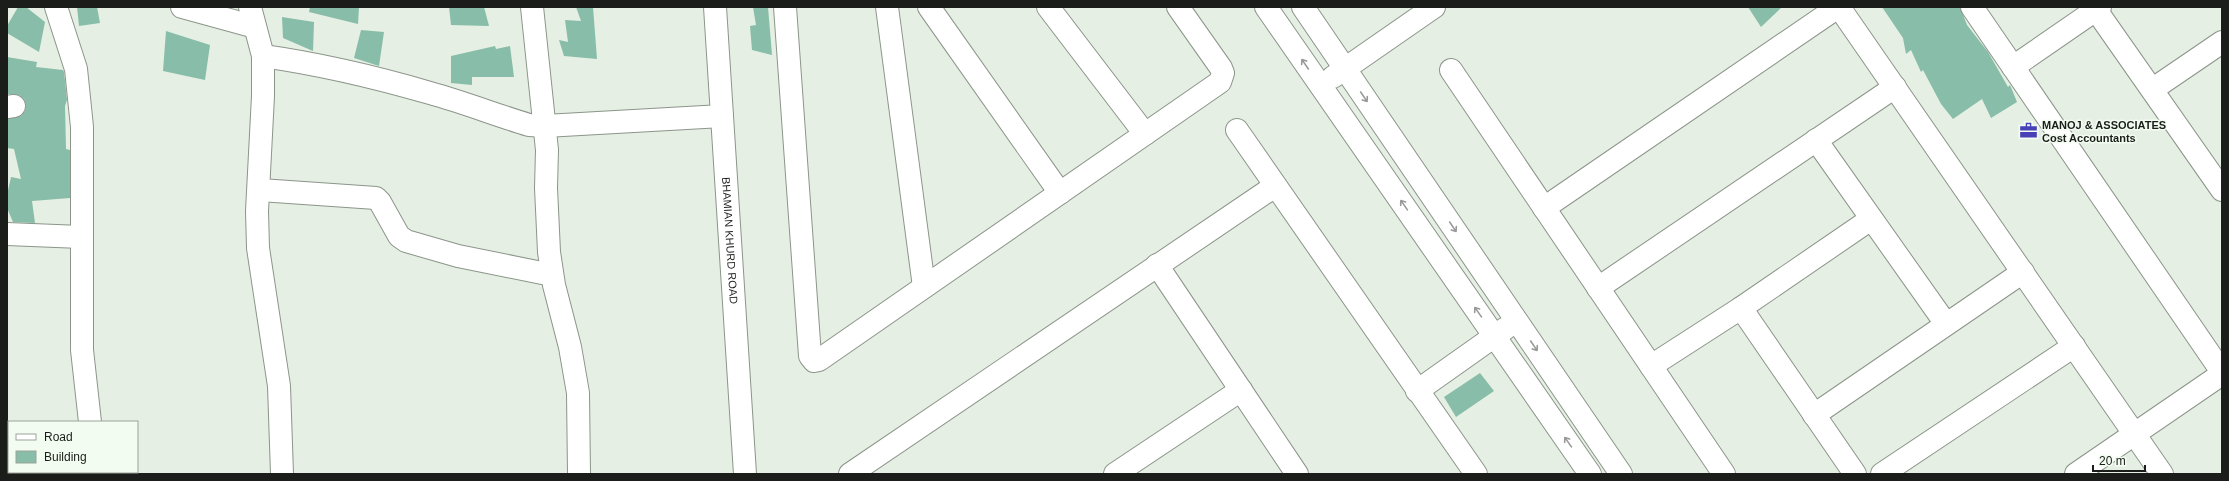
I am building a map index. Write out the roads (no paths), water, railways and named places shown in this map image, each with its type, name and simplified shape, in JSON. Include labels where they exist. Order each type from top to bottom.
[{"type":"street","points":[[56,7],[76,69],[80,96],[82,134],[82,350],[90,421]]},
{"type":"street","points":[[182,7],[253,17],[263,56],[260,190],[257,211],[258,248],[279,386],[282,474]]},
{"type":"street","points":[[532,7],[548,150],[546,228],[552,275],[570,347],[578,393],[579,474]]},
{"type":"street","name":"BHAMIAN KHURD ROAD","points":[[715,7],[745,474]]},
{"type":"street","points":[[785,7],[810,356],[814,361],[819,360],[924,288],[1220,82],[1222,78],[1221,68],[1178,7]]},
{"type":"street","points":[[888,7],[924,288]]},
{"type":"street","points":[[929,7],[1060,193]]},
{"type":"street","points":[[1048,7],[1145,134]]},
{"type":"street","points":[[1266,7],[1590,474]]},
{"type":"street","points":[[1302,7],[1621,474]]},
{"type":"street","points":[[1320,86],[1434,7]]},
{"type":"street","points":[[1544,208],[1839,7],[2162,474]]},
{"type":"street","points":[[1972,7],[2222,373],[2076,474]]},
{"type":"street","points":[[2013,67],[2098,8],[2222,190]]},
{"type":"street","points":[[2153,90],[2222,42]]},
{"type":"street","points":[[263,56],[300,61],[366,75],[431,93],[528,125],[545,126],[722,116]]},
{"type":"street","points":[[1451,70],[1724,474]]},
{"type":"street","points":[[1598,288],[1895,86]]},
{"type":"street","points":[[1237,130],[1476,474]]},
{"type":"street","points":[[1816,140],[1946,324]]},
{"type":"street","points":[[850,474],[1157,265],[1276,186]]},
{"type":"street","points":[[260,190],[376,198],[380,202],[399,236],[406,241],[458,256],[552,275]]},
{"type":"street","points":[[1651,366],[1740,308],[1871,219]]},
{"type":"street","points":[[7,234],[81,237]]},
{"type":"street","points":[[1157,265],[1297,474]]},
{"type":"street","points":[[1814,415],[2023,272]]},
{"type":"street","points":[[1740,308],[1855,474]]},
{"type":"street","points":[[1417,391],[1517,321]]},
{"type":"street","points":[[1882,474],[2074,346]]},
{"type":"street","points":[[1115,474],[1241,390]]},
{"type":"place","name":"MANOJ & ASSOCIATES Cost Accountants","points":[[2029,131]]}]
